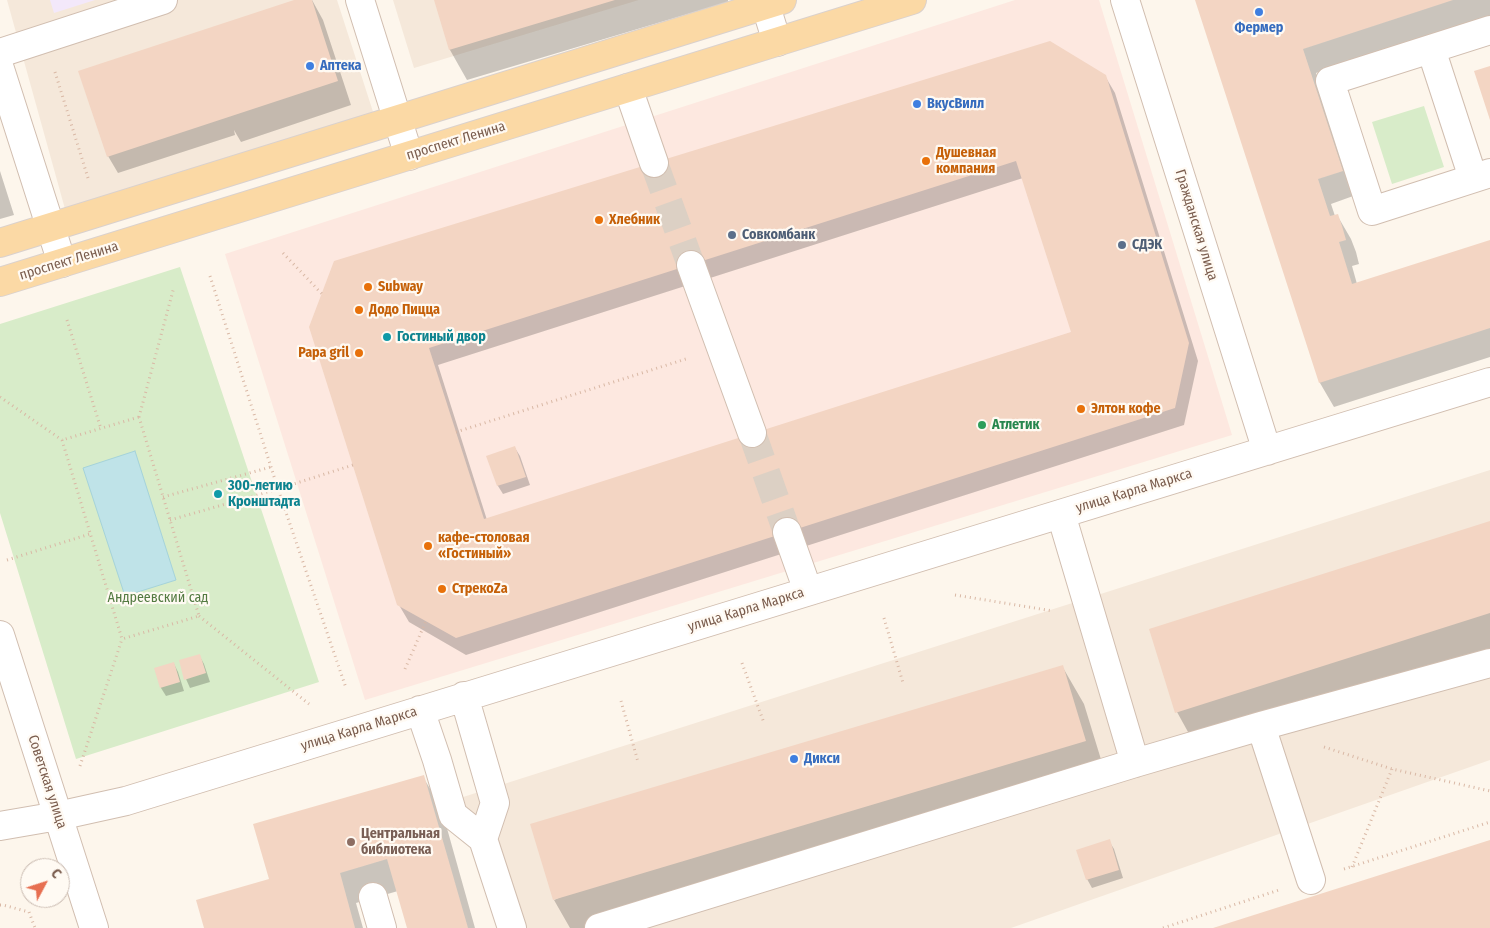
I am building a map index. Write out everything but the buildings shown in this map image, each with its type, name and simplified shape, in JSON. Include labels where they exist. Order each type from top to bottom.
[{"type":"main road","name":"проспект Ленина","points":[[0,282],[912,0]]},
{"type":"main road","points":[[0,243],[770,2]]},
{"type":"street","points":[[0,53],[163,0]]},
{"type":"street","points":[[360,0],[409,156]]},
{"type":"street","name":"Гражданская улица","points":[[1125,0],[1267,451]]},
{"type":"street","points":[[770,2],[777,42]]},
{"type":"street","points":[[1431,49],[1482,176],[1372,211],[1330,81],[1490,30]]},
{"type":"street","points":[[0,70],[62,263]]},
{"type":"street","points":[[628,88],[654,163]]},
{"type":"street","points":[[691,265],[752,433]]},
{"type":"street","name":"улица Карла Маркса","points":[[0,826],[58,816],[126,800],[1490,382]]},
{"type":"street","points":[[1061,514],[1135,763]]},
{"type":"street","points":[[787,532],[808,591]]},
{"type":"street","name":"Советская улица","points":[[0,635],[94,928]]},
{"type":"street","points":[[599,928],[1135,763],[1261,726],[1490,664]]},
{"type":"street","points":[[464,696],[495,803],[483,839]]},
{"type":"street","points":[[420,710],[453,815],[483,839],[512,928]]},
{"type":"street","points":[[1261,726],[1311,880]]},
{"type":"street","points":[[373,897],[382,928]]},
{"type":"path","points":[[44,39],[91,186]]},
{"type":"path","points":[[282,253],[322,294]]},
{"type":"path","points":[[210,276],[278,489],[346,688]]},
{"type":"path","points":[[174,287],[139,418],[199,616],[309,704]]},
{"type":"path","points":[[67,320],[101,429]]},
{"type":"path","points":[[456,432],[720,348]]},
{"type":"path","points":[[0,397],[62,440],[122,639],[79,769]]},
{"type":"path","points":[[62,440],[139,418]]},
{"type":"path","points":[[170,520],[278,489],[353,464]]},
{"type":"path","points":[[163,497],[271,466]]},
{"type":"path","points":[[7,560],[90,534]]},
{"type":"path","points":[[955,595],[1092,617]]},
{"type":"path","points":[[122,639],[199,616]]},
{"type":"path","points":[[884,618],[903,683]]},
{"type":"path","points":[[405,670],[426,621]]},
{"type":"path","points":[[742,663],[764,723]]},
{"type":"path","points":[[621,701],[638,762]]},
{"type":"path","points":[[1317,744],[1392,769],[1490,791]]},
{"type":"path","points":[[1351,867],[1392,769]]},
{"type":"path","points":[[0,906],[3,905],[29,912],[35,928]]},
{"type":"shaded area","points":[[7,0],[337,0],[375,118],[65,209]]},
{"type":"shaded area","points":[[50,0],[95,0],[54,13]]},
{"type":"shaded area","points":[[393,0],[639,0],[414,68]]},
{"type":"shaded area","points":[[1015,0],[1099,0],[1232,435],[365,700],[225,254]]},
{"type":"shaded area","points":[[1490,470],[1490,760],[1011,928],[501,928],[460,798]]},
{"type":"green space","points":[[1424,106],[1444,167],[1392,184],[1372,122]]},
{"type":"green space","name":"Андреевский сад","points":[[180,267],[319,682],[76,759],[0,513],[0,324]]},
{"type":"water","points":[[135,451],[176,580],[125,596],[83,468]]},
{"type":"tunnel","points":[[654,163],[691,265]]},
{"type":"tunnel","points":[[752,433],[787,532]]},
{"type":"place","name":"Фермер","points":[[1259,12]]},
{"type":"place","name":"Аптека","points":[[310,66]]},
{"type":"place","name":"ВкусВилл","points":[[917,104]]},
{"type":"place","name":"Душевная компания","points":[[926,161]]},
{"type":"place","name":"Хлебник","points":[[599,220]]},
{"type":"place","name":"Совкомбанк","points":[[732,235]]},
{"type":"place","name":"СДЭК","points":[[1122,245]]},
{"type":"place","name":"Subway","points":[[368,287]]},
{"type":"place","name":"Додо Пицца","points":[[359,310]]},
{"type":"place","name":"Гостиный двор","points":[[387,337]]},
{"type":"place","name":"Papa gril","points":[[359,353]]},
{"type":"place","name":"Элтон кофе","points":[[1081,409]]},
{"type":"place","name":"Атлетик","points":[[982,425]]},
{"type":"place","name":"300-летию Кронштадта","points":[[218,494]]},
{"type":"place","name":"кафе-столовая «Гостиный»","points":[[428,546]]},
{"type":"place","name":"СтрекоZа","points":[[442,589]]},
{"type":"place","name":"Дикси","points":[[794,759]]},
{"type":"place","name":"Центральная библиотека","points":[[351,842]]}]
